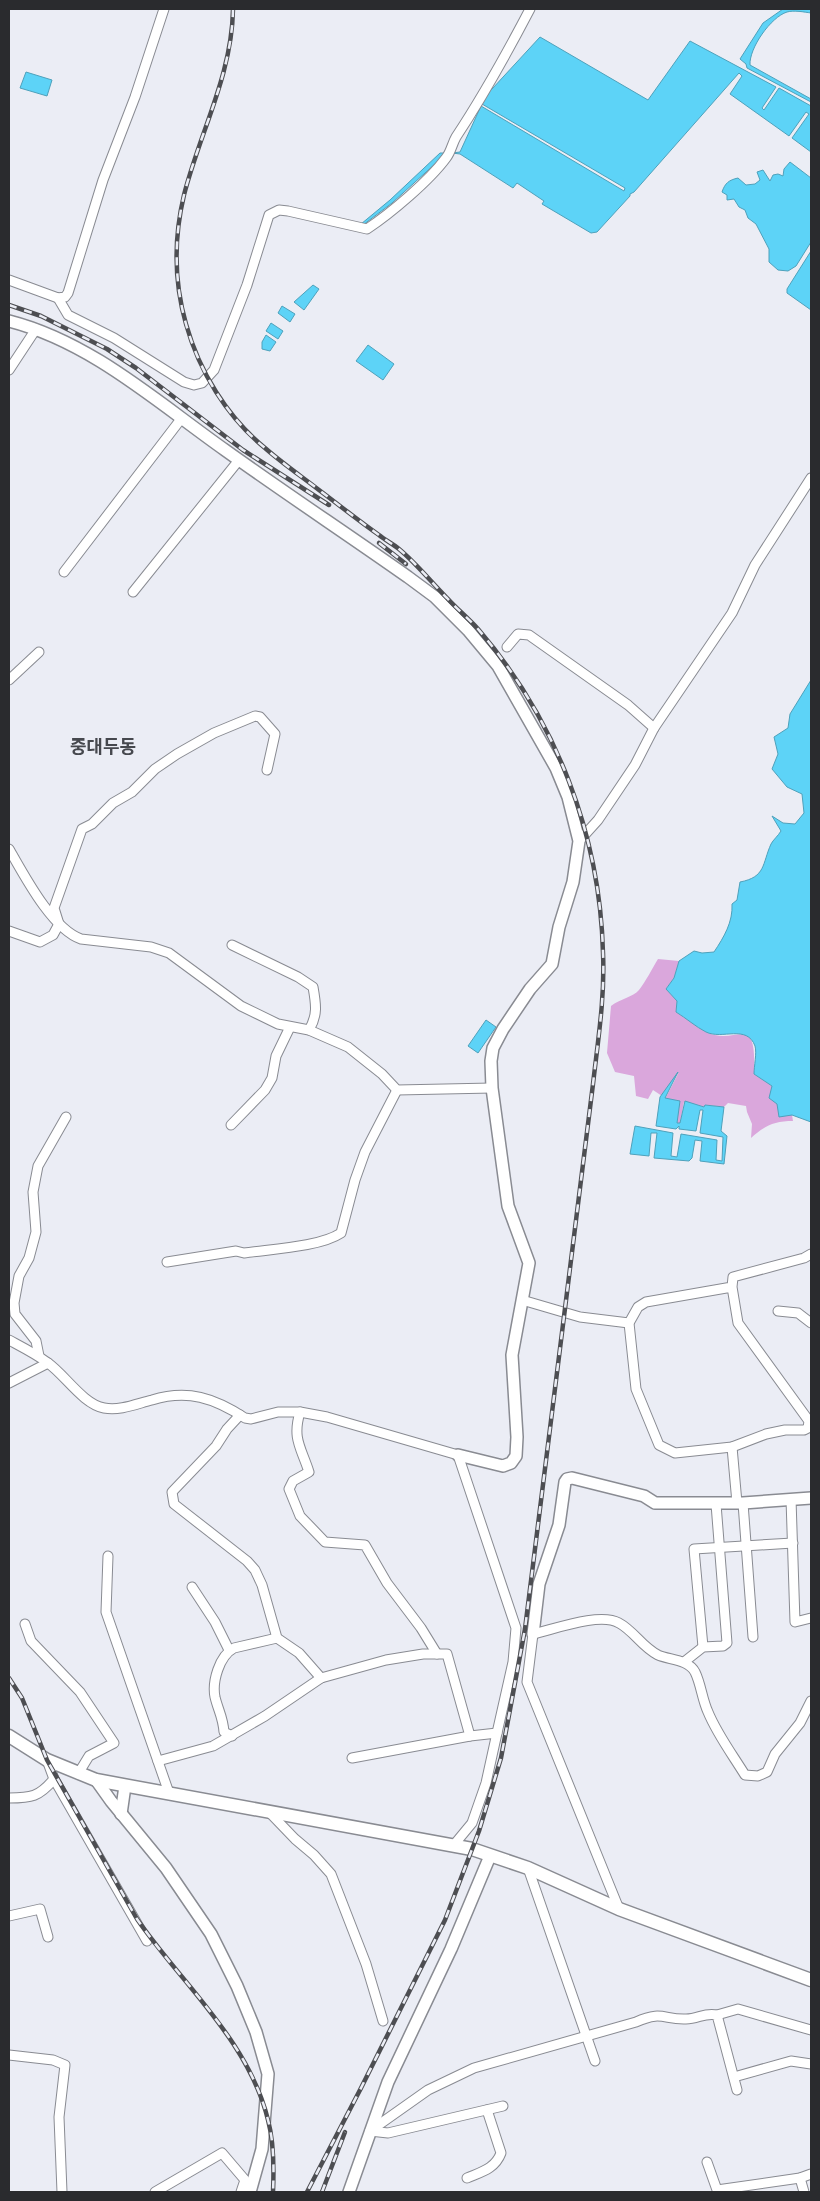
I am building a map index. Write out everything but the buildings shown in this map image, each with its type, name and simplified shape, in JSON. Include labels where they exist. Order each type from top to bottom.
[{"type":"main road","points":[[9,1736],[47,1760],[96,1780],[472,1849],[528,1868],[619,1909],[811,1980]]},
{"type":"street","points":[[9,280],[58,298],[65,297],[68,293],[103,180],[135,97],[164,9]]},
{"type":"street","points":[[58,298],[68,315],[114,338],[184,382],[194,385],[202,383],[214,370],[247,285],[269,215],[279,210],[288,211],[367,229],[379,221],[414,191],[447,157],[452,143],[486,90],[530,9]]},
{"type":"street","points":[[9,321],[36,329],[85,352],[107,366],[434,597],[468,630],[498,666],[556,768],[568,798],[579,842],[573,882],[559,927],[552,964],[522,1000],[493,1048],[492,1088],[508,1206],[529,1263],[512,1355],[517,1437],[516,1456],[511,1463],[503,1466],[327,1417],[300,1412],[278,1412],[251,1419],[245,1418],[206,1397],[192,1395],[178,1394],[120,1408],[103,1408],[89,1402],[39,1356],[9,1340]]},
{"type":"street","points":[[9,370],[36,329]]},
{"type":"street","points":[[64,572],[181,419]]},
{"type":"street","points":[[133,592],[239,460]]},
{"type":"street","points":[[579,842],[598,820],[635,764],[654,728],[732,613],[755,565],[811,478]]},
{"type":"street","points":[[507,647],[518,634],[529,635],[628,705],[654,728]]},
{"type":"street","points":[[9,680],[40,652]]},
{"type":"street","points":[[9,931],[40,942],[53,935],[59,924],[54,908],[82,829],[92,824],[113,803],[132,792],[155,769],[214,733],[255,716],[260,716],[276,734],[267,770]]},
{"type":"street","points":[[9,849],[27,881],[59,924],[70,935],[81,939],[150,947],[169,953],[241,1006],[290,1027],[308,1030],[348,1047],[382,1074],[397,1090],[492,1088]]},
{"type":"street","points":[[232,945],[298,977],[314,987],[317,1008],[314,1021],[308,1030]]},
{"type":"street","points":[[232,1125],[265,1090],[272,1078],[276,1056],[290,1027]]},
{"type":"street","points":[[167,1262],[236,1251],[244,1253],[297,1246],[333,1239],[341,1233],[355,1180],[365,1152],[397,1090]]},
{"type":"street","points":[[39,1356],[36,1341],[15,1314],[14,1303],[19,1276],[29,1258],[36,1232],[33,1192],[38,1166],[66,1117]]},
{"type":"street","points":[[732,1287],[646,1302],[638,1307],[628,1323],[636,1389],[659,1445],[676,1452],[732,1448],[766,1434],[808,1428],[809,1421],[738,1323],[732,1287],[733,1277],[804,1258],[811,1254]]},
{"type":"street","points":[[522,1300],[580,1317],[628,1323]]},
{"type":"street","points":[[778,1311],[798,1313],[811,1323]]},
{"type":"street","points":[[9,1383],[48,1363]]},
{"type":"street","points":[[300,1412],[296,1426],[296,1439],[308,1472],[293,1481],[289,1488],[300,1516],[325,1542],[365,1545],[387,1583],[421,1628],[437,1654]]},
{"type":"street","points":[[240,1415],[227,1429],[216,1446],[172,1492],[174,1504],[247,1561],[255,1570],[262,1585],[277,1638],[299,1653],[321,1678]]},
{"type":"street","points":[[732,1448],[746,1545],[753,1637]]},
{"type":"street","points":[[453,1846],[472,1823],[486,1783],[513,1662],[516,1628],[458,1455]]},
{"type":"street","points":[[619,1909],[527,1682],[539,1584],[559,1525],[565,1482],[567,1479],[572,1478],[644,1496],[655,1503],[716,1504],[811,1498]]},
{"type":"street","points":[[791,1499],[795,1622],[811,1618]]},
{"type":"street","points":[[684,1662],[703,1647],[723,1646],[726,1643],[716,1504]]},
{"type":"street","points":[[703,1647],[694,1548],[793,1543]]},
{"type":"street","points":[[108,1556],[106,1612],[169,1793]]},
{"type":"street","points":[[192,1587],[215,1622],[229,1650]]},
{"type":"street","points":[[533,1634],[596,1620],[613,1621],[625,1628],[649,1650],[666,1658],[684,1662],[694,1670],[708,1712],[745,1775],[750,1777],[767,1772],[775,1754],[800,1723],[811,1701]]},
{"type":"street","points":[[25,1624],[31,1641],[80,1692],[114,1743],[89,1756],[78,1774]]},
{"type":"street","points":[[232,1736],[224,1732],[223,1717],[215,1696],[217,1673],[229,1650],[277,1638]]},
{"type":"street","points":[[158,1761],[213,1746],[265,1716],[321,1678],[386,1660],[423,1654],[447,1654],[470,1736]]},
{"type":"street","points":[[352,1758],[470,1736],[497,1733]]},
{"type":"street","points":[[47,1760],[54,1780],[147,1941]]},
{"type":"street","points":[[9,1798],[32,1798],[47,1788],[54,1780]]},
{"type":"street","points":[[96,1780],[121,1814],[166,1868],[211,1934],[237,1986],[256,2032],[268,2074],[262,2149],[250,2192]]},
{"type":"street","points":[[121,1814],[125,1786]]},
{"type":"street","points":[[270,1813],[331,1874],[366,1964],[383,2021]]},
{"type":"street","points":[[349,2192],[388,2082],[451,1949],[490,1856]]},
{"type":"street","points":[[528,1868],[595,2061]]},
{"type":"street","points":[[9,1916],[40,1909],[48,1937]]},
{"type":"street","points":[[370,2131],[428,2090],[474,2068],[586,2037],[649,2016],[687,2020],[709,2013],[717,2015],[738,2010],[811,2030]]},
{"type":"street","points":[[717,2015],[737,2090]]},
{"type":"street","points":[[9,2055],[53,2060],[65,2065],[59,2117],[62,2192]]},
{"type":"street","points":[[734,2077],[791,2061],[811,2064]]},
{"type":"street","points":[[370,2131],[388,2132],[503,2106]]},
{"type":"street","points":[[467,2178],[491,2168],[498,2161],[501,2154],[487,2110]]},
{"type":"street","points":[[156,2192],[222,2153],[245,2180],[241,2192]]},
{"type":"street","points":[[707,2162],[717,2190],[800,2178],[811,2174]]},
{"type":"street","points":[[800,2178],[804,2192]]},
{"type":"shaded area","points":[[658,959],[679,961],[674,978],[666,989],[677,1001],[676,1012],[706,1032],[727,1036],[743,1034],[748,1036],[752,1042],[754,1054],[754,1074],[772,1086],[792,1115],[793,1121],[770,1125],[760,1130],[751,1138],[752,1124],[746,1106],[728,1103],[724,1107],[706,1105],[705,1107],[684,1102],[680,1123],[677,1123],[665,1099],[679,1072],[662,1096],[653,1090],[648,1099],[636,1096],[634,1076],[615,1072],[607,1053],[611,1006],[639,990]]},
{"type":"water","points":[[783,9],[811,9],[811,13],[790,11],[774,20],[757,42],[750,65],[811,99],[811,102],[747,68],[746,64],[740,59],[763,23]]},
{"type":"water","points":[[540,37],[648,100],[690,41],[776,87],[762,108],[764,110],[779,88],[811,106],[811,152],[792,138],[809,114],[806,112],[789,136],[730,94],[742,76],[739,73],[597,232],[591,233],[542,204],[544,201],[517,183],[513,188],[460,154],[452,153],[460,152],[481,106],[624,191],[625,188],[482,104],[488,92]]},
{"type":"water","points":[[26,72],[52,80],[47,96],[20,88]]},
{"type":"water","points":[[440,153],[447,153],[392,203],[363,225],[361,224],[390,200]]},
{"type":"water","points":[[790,162],[811,178],[811,242],[796,266],[788,271],[778,270],[769,262],[769,249],[756,224],[748,218],[745,210],[739,207],[734,199],[727,200],[727,195],[722,192],[728,182],[738,178],[746,185],[755,184],[760,180],[757,172],[763,170],[770,181],[773,175],[783,176],[784,169]]},
{"type":"water","points":[[811,251],[811,310],[787,293],[787,289]]},
{"type":"water","points":[[313,285],[319,289],[304,310],[294,302]]},
{"type":"water","points":[[282,306],[295,314],[290,322],[278,313]]},
{"type":"water","points":[[271,323],[283,331],[278,339],[266,331]]},
{"type":"water","points":[[266,335],[276,342],[270,351],[262,349],[262,342]]},
{"type":"water","points":[[368,345],[394,364],[383,380],[356,361]]},
{"type":"water","points":[[811,680],[811,1122],[792,1115],[779,1117],[777,1104],[769,1098],[772,1086],[754,1074],[756,1049],[751,1039],[740,1034],[712,1034],[702,1030],[676,1012],[677,1001],[666,989],[674,978],[679,961],[694,951],[702,953],[714,952],[721,941],[731,917],[732,904],[737,900],[740,882],[755,877],[759,873],[771,844],[781,831],[772,816],[783,823],[795,824],[804,813],[802,794],[787,787],[772,769],[778,754],[774,737],[788,728],[790,714]]},
{"type":"water","points":[[486,1020],[496,1027],[478,1053],[468,1046]]},
{"type":"water","points":[[678,1072],[665,1098],[680,1101],[677,1123],[680,1123],[685,1101],[704,1107],[705,1105],[724,1107],[721,1131],[727,1136],[724,1164],[700,1161],[702,1141],[695,1140],[692,1158],[689,1161],[654,1158],[657,1133],[651,1133],[649,1156],[630,1154],[635,1126],[673,1133],[671,1156],[677,1157],[681,1134],[717,1140],[716,1160],[722,1161],[723,1137],[700,1133],[703,1110],[700,1110],[696,1131],[679,1129],[679,1126],[676,1129],[656,1126],[660,1097]]},
{"type":"railway","points":[[233,9],[227,57],[184,195],[178,227],[177,276],[179,292],[186,324],[198,359],[227,408],[251,436],[271,454],[406,555],[478,629],[506,664],[530,701],[551,740],[569,780],[583,822],[593,865],[600,909],[603,953],[603,986],[599,1035],[525,1629],[501,1758],[479,1831],[445,1920],[307,2192]]},
{"type":"railway","points":[[9,305],[41,316],[107,349],[136,368],[243,450],[329,505]]},
{"type":"railway","points":[[379,543],[406,564]]},
{"type":"railway","points":[[9,1678],[22,1698],[47,1760],[137,1919],[154,1943],[212,2014],[246,2064],[259,2091],[270,2128],[273,2156],[273,2192]]},
{"type":"railway","points":[[322,2192],[345,2132]]},
{"type":"district","name":"중대두동","points":[[103,746]]}]
